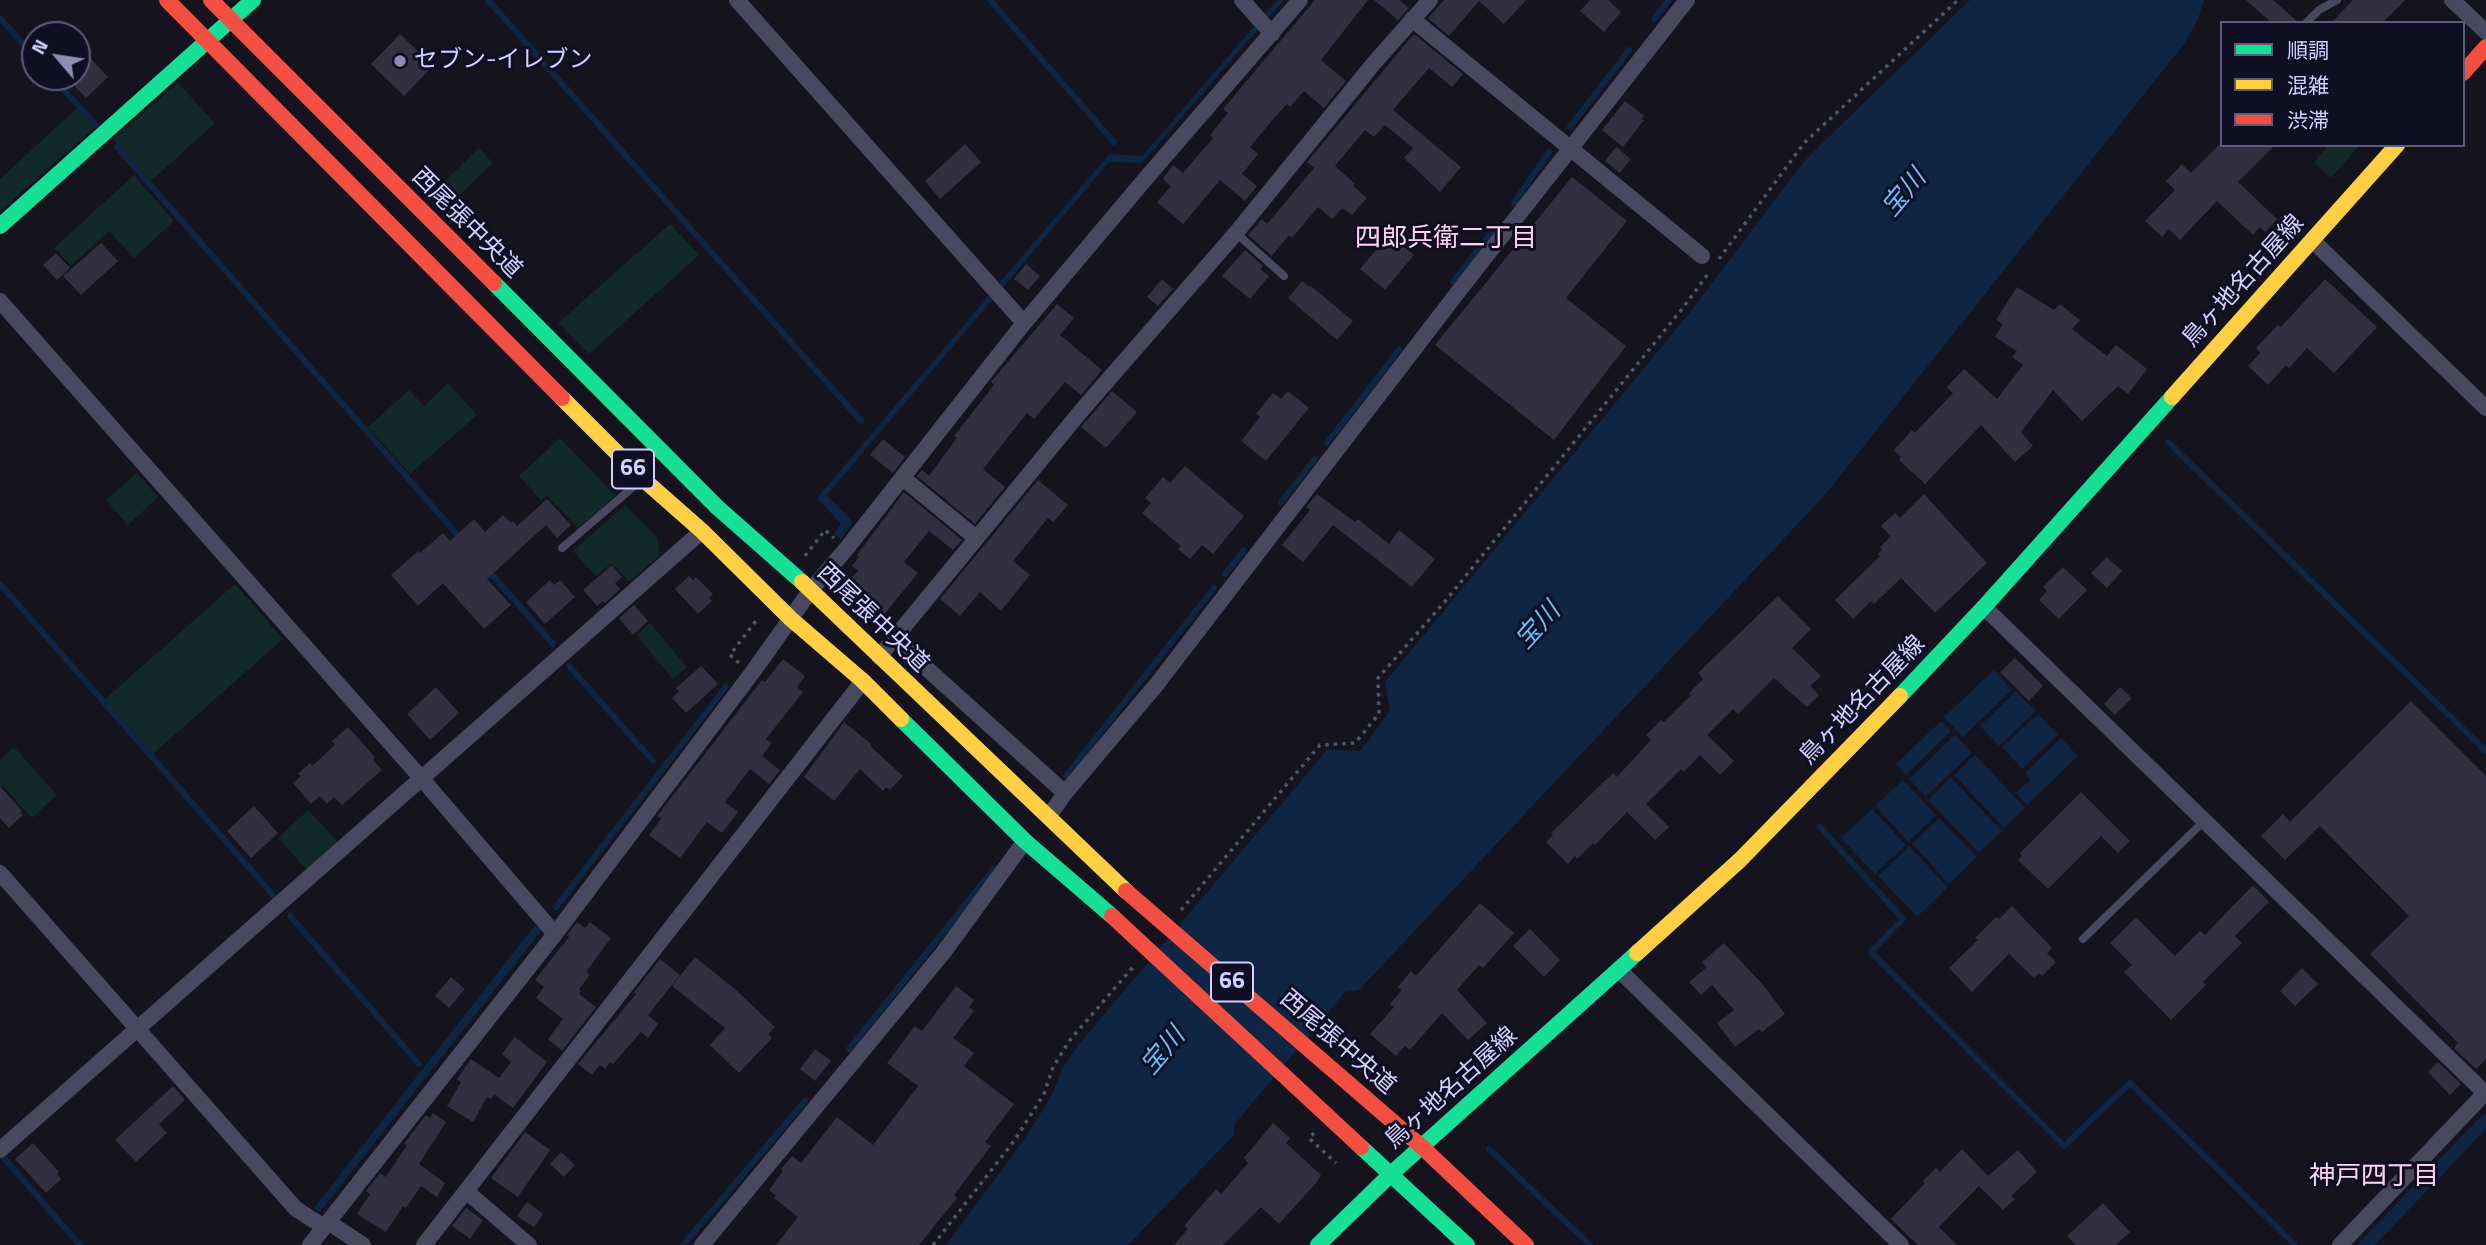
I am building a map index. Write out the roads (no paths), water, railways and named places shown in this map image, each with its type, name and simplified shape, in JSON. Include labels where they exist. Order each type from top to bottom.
[{"type":"main road","name":"66","points":[[167,0],[643,479],[702,531],[791,619],[863,681],[1025,841],[1116,920],[1467,1245]]},
{"type":"main road","name":"西尾張中央道","points":[[211,0],[718,507],[811,590],[1136,900],[1422,1147],[1526,1245]]},
{"type":"main road","points":[[0,226],[247,2]]},
{"type":"main road","points":[[2465,70],[2486,47]]},
{"type":"main road","name":"鳥ヶ地名古屋線","points":[[1318,1245],[1391,1174],[1740,860],[1862,736],[1984,607],[2396,147]]},
{"type":"street","points":[[737,0],[1024,323]]},
{"type":"street","points":[[1242,0],[1265,26]]},
{"type":"street","points":[[310,1245],[555,934],[811,590],[1024,323],[1147,177],[1265,26],[1300,0]]},
{"type":"street","points":[[879,657],[1081,411],[1236,233],[1430,0]]},
{"type":"street","points":[[1049,816],[1065,793],[1157,684],[1687,0]]},
{"type":"street","points":[[2452,0],[2486,32]]},
{"type":"street","points":[[1412,19],[1702,256]]},
{"type":"street","points":[[2312,240],[2486,408]]},
{"type":"street","points":[[0,301],[422,779],[555,934]]},
{"type":"street","points":[[903,478],[976,538]]},
{"type":"street","points":[[0,1150],[702,531]]},
{"type":"street","points":[[1984,607],[2486,1093],[2340,1245]]},
{"type":"street","points":[[894,639],[1065,793]]},
{"type":"street","points":[[424,1245],[863,681]]},
{"type":"street","points":[[702,1245],[943,953],[1025,841]]},
{"type":"street","points":[[0,873],[296,1209],[363,1245]]},
{"type":"street","points":[[1619,970],[1901,1245]]},
{"type":"street","points":[[466,1191],[529,1245]]},
{"type":"lane","points":[[2308,21],[2319,10],[2337,0]]},
{"type":"lane","points":[[1236,233],[1284,276]]},
{"type":"lane","points":[[562,548],[643,479]]},
{"type":"lane","points":[[2083,939],[2204,821]]},
{"type":"water","points":[[1277,0],[1284,0],[1142,163],[1109,162],[827,495],[853,522],[841,539],[834,534],[841,524],[817,498],[1109,154],[1142,156]]},
{"type":"water","name":"宝川","points":[[1970,0],[2204,0],[2198,19],[2184,44],[1825,495],[1359,990],[1345,992],[1234,1125],[1234,1135],[1128,1245],[946,1245],[1021,1144],[1050,1099],[1063,1067],[1080,1043],[1327,750],[1360,751],[1390,711],[1385,682],[1688,315],[1795,173],[1809,156]]},
{"type":"water","points":[[1994,670],[2012,690],[1963,737],[1944,717]]},
{"type":"water","points":[[726,682],[729,687],[557,911],[554,909],[552,907]]},
{"type":"water","points":[[2016,691],[2036,711],[1999,746],[1980,726]]},
{"type":"water","points":[[2038,714],[2058,735],[2022,769],[2002,747]]},
{"type":"water","points":[[1941,721],[1951,731],[1906,775],[1896,764]]},
{"type":"water","points":[[1955,735],[1972,753],[1926,796],[1909,779]]},
{"type":"water","points":[[2061,738],[2078,756],[2027,805],[2016,793],[2030,780],[2025,773]]},
{"type":"water","points":[[1975,755],[2025,808],[2004,828],[1954,775]]},
{"type":"water","points":[[1951,777],[2002,831],[1979,853],[1928,800]]},
{"type":"water","points":[[1903,780],[1936,815],[1908,842],[1875,806]]},
{"type":"water","points":[[1872,809],[1906,845],[1875,874],[1841,838]]},
{"type":"water","points":[[1939,818],[1977,857],[1949,884],[1912,844]]},
{"type":"water","points":[[1909,846],[1948,887],[1917,917],[1878,876]]},
{"type":"water","points":[[535,925],[541,931],[320,1212],[314,1208]]},
{"type":"water","points":[[2483,1114],[2486,1115],[2486,1129],[2375,1245],[2357,1245]]},
{"type":"waterway","points":[[488,0],[861,421]]},
{"type":"waterway","points":[[990,0],[1114,142]]},
{"type":"waterway","points":[[1654,19],[1669,0]]},
{"type":"waterway","points":[[0,18],[21,41]]},
{"type":"waterway","points":[[1570,127],[1629,50]]},
{"type":"waterway","points":[[65,91],[96,125]]},
{"type":"waterway","points":[[117,147],[462,540]]},
{"type":"waterway","points":[[1514,203],[1549,152]]},
{"type":"waterway","points":[[1453,282],[1497,225]]},
{"type":"waterway","points":[[1327,443],[1399,350]]},
{"type":"waterway","points":[[2168,442],[2486,751]]},
{"type":"waterway","points":[[1281,502],[1315,459]]},
{"type":"waterway","points":[[1225,574],[1244,550]]},
{"type":"waterway","points":[[487,569],[553,644]]},
{"type":"waterway","points":[[0,584],[274,896]]},
{"type":"waterway","points":[[1066,776],[1214,588]]},
{"type":"waterway","points":[[569,666],[653,761]]},
{"type":"waterway","points":[[1820,827],[1903,919],[1871,952],[2064,1146],[2130,1083],[2295,1245]]},
{"type":"waterway","points":[[849,1049],[994,869]]},
{"type":"waterway","points":[[290,916],[419,1064]]},
{"type":"waterway","points":[[683,1245],[805,1101]]},
{"type":"waterway","points":[[1489,1149],[1590,1245]]},
{"type":"waterway","points":[[4,1158],[80,1245]]},
{"type":"place","name":"セブン-イレブン","points":[[400,61]]},
{"type":"district","name":"四郎兵衛二丁目","points":[[1446,240]]},
{"type":"district","name":"神戸四丁目","points":[[2374,1178]]}]
